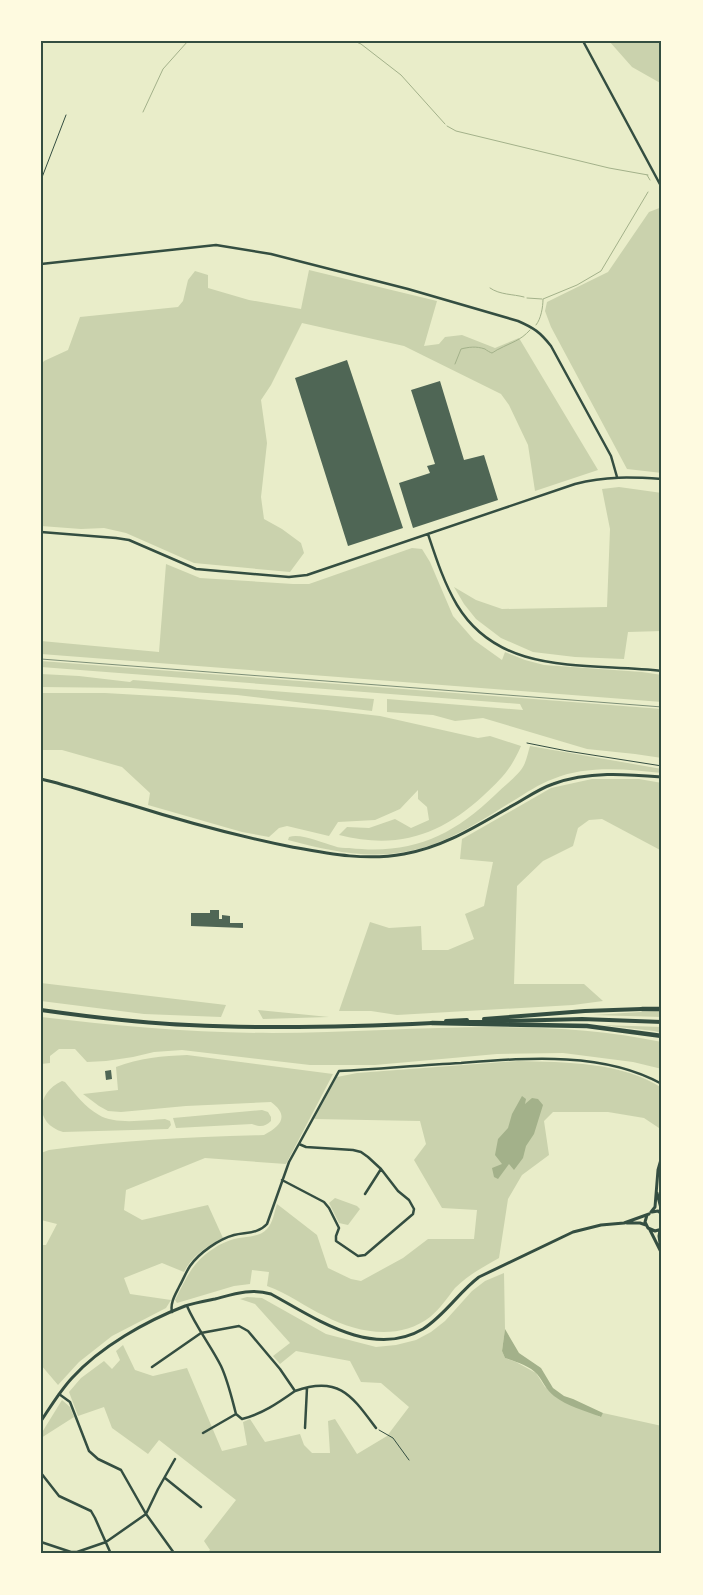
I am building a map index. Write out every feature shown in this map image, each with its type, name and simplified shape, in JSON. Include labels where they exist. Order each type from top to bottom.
[{"type":"highway","points":[[432,1023],[576,1012],[662,1009]]},
{"type":"highway","points":[[41,1010],[137,1022],[231,1027],[318,1027],[582,1018],[662,1022]]},
{"type":"highway","points":[[432,1023],[587,1026],[662,1036]]},
{"type":"street","points":[[583,41],[662,188]]},
{"type":"street","points":[[41,264],[216,245],[271,254],[408,289],[532,326],[540,332],[551,346],[611,456],[617,470],[617,477]]},
{"type":"street","points":[[41,532],[129,540],[196,569],[289,578],[307,575],[575,484],[617,477],[662,479]]},
{"type":"street","points":[[428,534],[446,584],[458,607],[474,627],[497,645],[521,656],[546,662],[662,671]]},
{"type":"street","points":[[41,779],[76,787],[127,804],[247,838],[323,853],[361,858],[390,857],[422,851],[457,837],[537,792],[565,780],[610,774],[662,777]]},
{"type":"street","points":[[172,1312],[171,1304],[196,1258],[225,1239],[257,1232],[267,1224],[282,1180],[298,1144],[339,1071],[503,1060],[554,1059],[617,1066],[647,1076],[662,1084]]},
{"type":"street","points":[[282,1180],[324,1202],[339,1228],[336,1241],[355,1255],[362,1256],[413,1214],[412,1205],[381,1169],[361,1152],[306,1147],[298,1144]]},
{"type":"street","points":[[646,1225],[646,1219],[654,1207],[658,1170],[662,1156]]},
{"type":"street","points":[[365,1194],[381,1169]]},
{"type":"street","points":[[624,1223],[650,1213],[662,1213],[656,1190]]},
{"type":"street","points":[[41,1422],[59,1394],[82,1368],[131,1332],[187,1306],[252,1290],[271,1294],[325,1324],[348,1334],[373,1338],[396,1338],[415,1333],[432,1322],[467,1286],[479,1277],[574,1232],[591,1227],[640,1223],[646,1225],[650,1230],[662,1253]]},
{"type":"street","points":[[650,1230],[661,1229],[662,1253]]},
{"type":"street","points":[[187,1306],[225,1374],[236,1414],[242,1419],[271,1408],[295,1391],[316,1385],[327,1386],[347,1394],[356,1402],[376,1428]]},
{"type":"street","points":[[152,1367],[202,1333],[235,1326],[245,1328],[280,1369],[295,1391]]},
{"type":"street","points":[[305,1428],[307,1388]]},
{"type":"street","points":[[59,1394],[70,1402],[89,1451],[98,1459],[121,1470],[146,1514],[174,1553]]},
{"type":"street","points":[[202,1433],[236,1414]]},
{"type":"street","points":[[41,1542],[71,1553],[106,1542],[146,1514],[175,1460]]},
{"type":"street","points":[[41,1473],[59,1496],[91,1511],[111,1554]]},
{"type":"street","points":[[165,1478],[201,1507]]},
{"type":"lane","points":[[41,180],[66,114]]},
{"type":"path","points":[[527,742],[567,751],[662,766]]},
{"type":"path","points":[[376,1428],[393,1438],[409,1460]]},
{"type":"shaded area","points":[[609,41],[662,41],[662,84],[632,67]]},
{"type":"shaded area","points":[[662,207],[662,473],[627,469],[551,327],[545,311],[547,302],[608,272],[649,212]]},
{"type":"shaded area","points":[[309,270],[437,301],[424,346],[439,344],[445,337],[462,335],[495,348],[519,338],[598,470],[535,491],[528,445],[509,405],[501,394],[404,346],[302,323],[271,385],[261,400],[267,443],[261,497],[264,519],[301,543],[304,553],[290,572],[194,563],[126,533],[104,528],[81,529],[41,526],[41,365],[44,361],[68,350],[80,317],[178,307],[183,301],[188,280],[195,271],[208,275],[208,288],[249,300],[301,309]]},
{"type":"shaded area","points":[[619,487],[662,493],[662,525],[659,527],[662,535],[662,631],[628,632],[624,659],[575,657],[533,652],[501,638],[476,619],[454,587],[476,600],[502,609],[607,607],[610,529],[602,489]]},
{"type":"shaded area","points":[[412,548],[422,549],[430,562],[453,616],[474,640],[502,660],[505,652],[544,665],[662,675],[662,702],[41,654],[41,641],[159,652],[166,564],[200,578],[309,584]]},
{"type":"shaded area","points":[[41,661],[662,709],[662,758],[587,749],[483,718],[455,721],[433,715],[387,712],[387,699],[523,710],[520,704],[41,667]]},
{"type":"shaded area","points":[[41,674],[374,699],[372,711],[237,695],[131,688],[41,687]]},
{"type":"shaded area","points":[[41,693],[105,693],[174,697],[327,710],[380,716],[478,738],[490,736],[521,746],[506,772],[468,809],[452,820],[418,836],[380,841],[339,835],[347,827],[369,828],[395,819],[411,828],[429,820],[427,807],[418,799],[418,790],[400,809],[375,820],[338,822],[329,836],[287,826],[279,828],[269,837],[242,832],[148,805],[150,793],[122,767],[62,750],[41,750]]},
{"type":"shaded area","points":[[530,746],[662,769],[662,773],[607,769],[566,775],[538,786],[447,839],[404,852],[360,854],[331,850],[288,840],[289,837],[299,836],[340,848],[392,849],[429,840],[446,832],[479,810],[519,772],[527,758]]},
{"type":"shaded area","points":[[592,779],[639,779],[662,783],[662,851],[602,819],[589,820],[578,828],[573,846],[543,861],[517,886],[514,984],[584,984],[603,1001],[573,1005],[397,1015],[371,1011],[339,1011],[370,922],[389,928],[421,926],[422,950],[448,950],[474,939],[465,914],[484,906],[493,862],[460,859],[462,839],[551,788]]},
{"type":"shaded area","points":[[41,983],[226,1005],[221,1017],[144,1014],[41,1001]]},
{"type":"shaded area","points":[[258,1010],[329,1017],[263,1019]]},
{"type":"shaded area","points":[[656,1011],[662,1011],[662,1017],[593,1015]]},
{"type":"shaded area","points":[[41,1017],[156,1028],[243,1033],[467,1027],[565,1029],[614,1034],[662,1042],[662,1069],[633,1062],[563,1053],[497,1054],[375,1065],[310,1065],[182,1050],[154,1052],[133,1057],[87,1062],[75,1049],[59,1049],[50,1056],[50,1063],[41,1064]]},
{"type":"shaded area","points":[[601,1025],[662,1027],[662,1033],[654,1031]]},
{"type":"shaded area","points":[[187,1055],[333,1074],[286,1164],[205,1158],[126,1190],[124,1210],[142,1220],[208,1205],[223,1238],[200,1252],[184,1272],[162,1263],[124,1278],[130,1294],[171,1300],[166,1308],[112,1336],[79,1362],[58,1385],[41,1365],[41,1245],[46,1245],[57,1224],[41,1220],[41,1153],[49,1150],[130,1141],[264,1135],[275,1128],[281,1120],[280,1111],[271,1102],[186,1106],[121,1112],[108,1111],[83,1094],[118,1090],[116,1067],[133,1061]]},
{"type":"shaded area","points":[[518,1061],[593,1065],[611,1068],[647,1079],[662,1088],[662,1130],[644,1118],[608,1112],[553,1112],[544,1121],[549,1155],[522,1175],[508,1199],[499,1258],[460,1283],[430,1317],[418,1325],[392,1332],[378,1332],[351,1327],[337,1322],[282,1292],[267,1286],[269,1272],[252,1270],[250,1284],[234,1286],[177,1303],[175,1300],[190,1272],[206,1254],[226,1242],[264,1232],[271,1224],[277,1204],[317,1235],[328,1268],[351,1279],[361,1281],[403,1258],[428,1239],[474,1239],[477,1210],[442,1208],[414,1160],[426,1144],[420,1121],[314,1119],[337,1077],[357,1073]]},
{"type":"shaded area","points":[[62,1081],[89,1108],[106,1118],[122,1121],[165,1119],[170,1121],[171,1125],[168,1129],[63,1132],[47,1122],[42,1108],[43,1100],[47,1093],[53,1086]]},
{"type":"shaded area","points":[[522,1096],[526,1099],[525,1104],[532,1098],[538,1099],[543,1105],[534,1134],[526,1146],[523,1158],[514,1170],[509,1164],[498,1179],[494,1177],[492,1168],[502,1164],[495,1155],[498,1139],[508,1128],[512,1114]]},
{"type":"shaded area","points":[[262,1110],[268,1112],[271,1121],[262,1126],[252,1124],[176,1128],[173,1118]]},
{"type":"shaded area","points":[[335,1198],[357,1206],[360,1209],[348,1225],[339,1223],[329,1203]]},
{"type":"shaded area","points":[[504,1273],[505,1329],[502,1351],[505,1358],[536,1373],[545,1387],[600,1417],[603,1413],[662,1426],[662,1554],[206,1554],[210,1550],[204,1541],[236,1500],[159,1440],[148,1454],[112,1428],[104,1407],[78,1416],[69,1392],[81,1378],[104,1361],[112,1369],[120,1360],[116,1351],[123,1345],[135,1370],[153,1376],[187,1368],[222,1451],[247,1445],[243,1422],[250,1419],[265,1442],[300,1434],[304,1445],[312,1453],[330,1453],[328,1421],[335,1419],[357,1454],[387,1436],[409,1407],[381,1383],[361,1382],[350,1361],[296,1351],[280,1364],[273,1356],[290,1343],[255,1304],[240,1299],[247,1297],[262,1298],[326,1334],[376,1347],[416,1340],[431,1332],[445,1321],[472,1291],[485,1281]]},
{"type":"shaded area","points":[[505,1329],[519,1353],[541,1368],[553,1388],[564,1396],[603,1413],[601,1417],[559,1400],[549,1391],[534,1371],[505,1358],[502,1351]]},
{"type":"shaded area","points":[[62,1400],[70,1407],[74,1417],[41,1438],[41,1434]]},
{"type":"building","points":[[347,360],[403,528],[348,546],[295,378]]},
{"type":"building","points":[[440,381],[464,460],[484,455],[498,500],[413,528],[399,483],[430,473],[427,466],[435,464],[411,390]]},
{"type":"building","points":[[210,910],[219,910],[219,919],[222,919],[222,915],[230,916],[230,923],[243,923],[243,928],[191,926],[191,913],[210,913]]},
{"type":"building","points":[[111,1070],[112,1079],[106,1080],[105,1071]]},
{"type":"waterway","points":[[143,112],[163,69],[188,41]]},
{"type":"waterway","points":[[354,41],[361,44],[401,75],[445,124]]},
{"type":"waterway","points":[[447,126],[456,131],[609,168],[648,175]]},
{"type":"waterway","points":[[647,175],[650,180]]},
{"type":"waterway","points":[[536,325],[543,306],[543,299],[577,285],[601,271],[648,192]]},
{"type":"waterway","points":[[490,288],[502,293],[524,297]]},
{"type":"waterway","points":[[527,298],[542,299]]},
{"type":"waterway","points":[[455,364],[461,349],[479,347],[492,353],[519,339],[530,330]]},
{"type":"railway","points":[[41,659],[662,707]]}]
